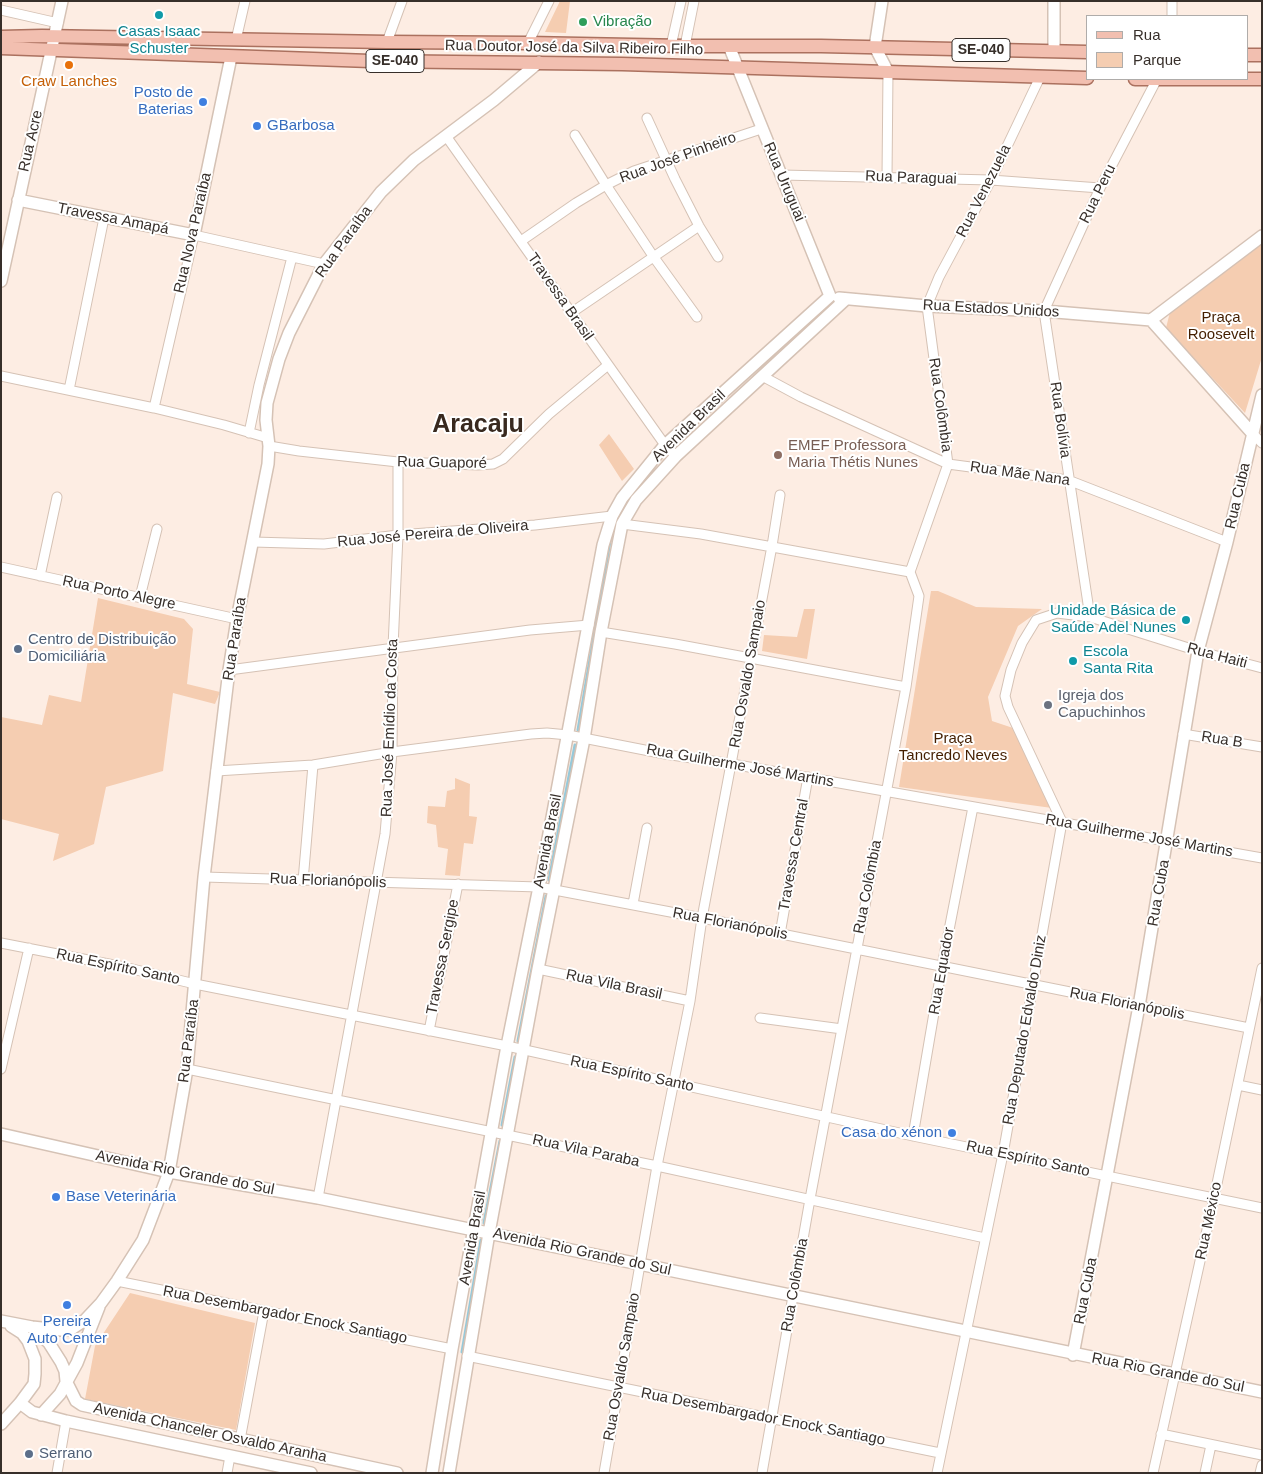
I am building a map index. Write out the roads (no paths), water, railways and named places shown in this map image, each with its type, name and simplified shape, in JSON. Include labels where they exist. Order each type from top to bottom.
[{"type":"main road","name":"Rua Doutor José da Silva Ribeiro Filho","points":[[1,37],[55,36],[671,46],[875,47],[1086,52]]},
{"type":"main road","name":"Rua Doutor José da Silva Ribeiro Filho","points":[[1,48],[370,61],[539,62],[1086,78]]},
{"type":"main road","points":[[1248,55],[1262,55]]},
{"type":"main road","points":[[1248,79],[1262,79]]},
{"type":"street","name":"Rua Acre","points":[[1,281],[62,1]]},
{"type":"street","points":[[236,40],[245,1]]},
{"type":"street","points":[[387,42],[402,1]]},
{"type":"street","points":[[528,43],[549,1]]},
{"type":"street","points":[[671,46],[681,1]]},
{"type":"street","points":[[685,46],[694,1]]},
{"type":"street","points":[[882,1],[875,47],[888,72],[887,177]]},
{"type":"street","points":[[1054,1],[1054,52]]},
{"type":"street","points":[[1172,1],[1172,15]]},
{"type":"street","points":[[1,10],[58,23]]},
{"type":"street","name":"Rua Uruguai","points":[[729,46],[830,296]]},
{"type":"street","name":"Rua Nova Paraíba","points":[[154,408],[194,235],[231,57]]},
{"type":"street","name":"Rua Paraíba","points":[[101,1303],[143,1240],[169,1172],[187,1069],[204,877],[229,670],[237,619],[266,480],[269,442],[266,420],[267,403],[279,359],[289,333],[324,264],[381,192],[414,160],[539,62]]},
{"type":"street","name":"Rua Venezuela","points":[[927,306],[939,277],[991,180],[1040,77]]},
{"type":"street","name":"Rua Peru","points":[[1044,312],[1100,188],[1155,80]]},
{"type":"street","points":[[647,118],[666,161],[699,226],[718,257]]},
{"type":"street","name":"Rua José Pinheiro","points":[[521,241],[576,203],[634,171],[762,128]]},
{"type":"street","points":[[575,135],[653,256],[697,317]]},
{"type":"street","name":"Travessa Brasil","points":[[446,136],[665,445],[676,456]]},
{"type":"street","name":"Rua Paraguai","points":[[782,175],[991,180],[1100,188]]},
{"type":"street","name":"Travessa Amapá","points":[[18,200],[194,235],[324,264]]},
{"type":"street","points":[[69,390],[104,218]]},
{"type":"street","points":[[571,313],[699,226]]},
{"type":"street","points":[[1262,236],[1151,320],[1262,443]]},
{"type":"street","points":[[249,433],[259,385],[292,257]]},
{"type":"street","name":"Rua Estados Unidos","points":[[830,296],[927,306],[1151,320]]},
{"type":"street","name":"Avenida Brasil","points":[[432,1473],[452,1349],[507,1046],[568,736],[603,545],[612,516],[626,492],[665,445],[830,296]]},
{"type":"street","name":"Avenida Brasil","points":[[449,1473],[489,1233],[538,969],[584,738],[601,632],[622,524],[636,500],[676,456],[846,299]]},
{"type":"street","name":"Rua Colômbia","points":[[762,1473],[792,1296],[906,687],[919,596],[910,572],[948,464],[927,306]]},
{"type":"street","name":"Rua Bolívia","points":[[1044,312],[1090,617]]},
{"type":"street","name":"Rua Guaporé","points":[[1,376],[154,408],[249,433],[269,442],[299,451],[398,462],[478,465],[499,462],[561,403],[608,365]]},
{"type":"street","name":"Rua Mãe Nana","points":[[762,376],[800,397],[948,464],[1068,480],[1227,542]]},
{"type":"street","name":"Rua Cuba","points":[[1074,1355],[1139,1006],[1198,651],[1227,542],[1262,395]]},
{"type":"street","name":"Rua José Emídio da Costa","points":[[318,1198],[377,883],[386,825],[392,752],[393,648],[398,535],[398,462]]},
{"type":"street","name":"Rua Osvaldo Sampaio","points":[[604,1473],[657,1166],[675,1084],[702,918],[732,764],[780,495]]},
{"type":"street","points":[[40,576],[57,497]]},
{"type":"street","name":"Rua José Pereira de Oliveira","points":[[253,542],[324,544],[398,535],[612,516]]},
{"type":"street","points":[[622,524],[701,534],[910,572]]},
{"type":"street","points":[[140,598],[157,529]]},
{"type":"street","name":"Rua Porto Alegre","points":[[1,568],[237,619]]},
{"type":"street","name":"Rua Haiti","points":[[1062,822],[1008,707],[1005,696],[1010,670],[1022,643],[1031,627],[1040,618],[1057,613],[1090,617],[1198,651],[1262,668]]},
{"type":"street","points":[[229,670],[589,624]]},
{"type":"street","points":[[601,632],[906,687]]},
{"type":"street","name":"Rua Guilherme José Martins","points":[[216,770],[313,765],[392,752],[547,733],[808,777],[1262,858]]},
{"type":"street","name":"Rua B","points":[[1183,734],[1262,747]]},
{"type":"street","points":[[303,881],[313,765]]},
{"type":"street","name":"Travessa Central","points":[[780,934],[808,777]]},
{"type":"street","name":"Rua Equador","points":[[913,1136],[942,966],[973,807]]},
{"type":"street","name":"Rua Deputado Edvaldo Diniz","points":[[937,1473],[1003,1154],[1062,822]]},
{"type":"street","points":[[633,904],[648,828]]},
{"type":"street","name":"Rua Florianópolis","points":[[204,877],[458,884],[554,889],[1248,1028]]},
{"type":"street","name":"Travessa Sergipe","points":[[428,1031],[458,884]]},
{"type":"street","name":"Rua Espírito Santo","points":[[1,943],[124,967],[195,984],[352,1016],[507,1046],[913,1136],[1262,1208]]},
{"type":"street","points":[[1,1069],[28,948]]},
{"type":"street","name":"Rua México","points":[[1153,1473],[1176,1375],[1262,968]]},
{"type":"street","name":"Rua Vila Brasil","points":[[538,969],[690,1001]]},
{"type":"street","points":[[760,1018],[842,1029]]},
{"type":"street","name":"Rua Vila Paraba","points":[[187,1069],[508,1134],[985,1238]]},
{"type":"street","points":[[1238,1084],[1262,1090]]},
{"type":"street","name":"Avenida Rio Grande do Sul","points":[[1,1134],[169,1172],[318,1198],[1074,1355]]},
{"type":"street","name":"Rua Desembargador Enock Santiago","points":[[117,1281],[452,1349]]},
{"type":"street","points":[[4,1322],[32,1327],[70,1330],[85,1320],[101,1303]]},
{"type":"street","points":[[42,1415],[57,1398],[83,1352],[101,1303]]},
{"type":"street","points":[[240,1440],[264,1311]]},
{"type":"street","points":[[2,1423],[34,1384],[36,1374],[35,1359],[28,1341],[22,1333],[4,1322]]},
{"type":"street","name":"Avenida Chanceler Osvaldo Aranha","points":[[32,1327],[49,1343],[61,1362],[65,1371],[66,1381],[76,1401],[82,1405],[397,1473]]},
{"type":"street","name":"Rua Rio Grande do Sul","points":[[1074,1355],[1262,1392]]},
{"type":"street","name":"Rua Desembargador Enock Santiago","points":[[467,1356],[940,1452]]},
{"type":"street","name":"Avenida Chanceler Osvaldo Aranha","points":[[20,1403],[32,1412],[66,1421],[311,1473]]},
{"type":"street","points":[[57,1473],[66,1421]]},
{"type":"street","points":[[1161,1434],[1262,1455]]},
{"type":"street","points":[[1205,1473],[1211,1445]]},
{"type":"street","points":[[227,1473],[230,1456]]},
{"type":"street","points":[[1260,1473],[1262,1466]]},
{"type":"waterway","points":[[578,730],[610,541]]},
{"type":"waterway","points":[[549,880],[575,745]]},
{"type":"waterway","points":[[518,1041],[546,896]]},
{"type":"waterway","points":[[502,1125],[515,1057]]},
{"type":"waterway","points":[[484,1223],[500,1141]]},
{"type":"waterway","points":[[462,1352],[481,1240]]},
{"type":"place","name":"Casas Isaac Schuster","points":[[159,15]]},
{"type":"place","name":"Vibração","points":[[583,22]]},
{"type":"place","name":"Craw Lanches","points":[[69,65]]},
{"type":"place","name":"Posto de Baterias","points":[[203,102]]},
{"type":"place","name":"GBarbosa","points":[[257,126]]},
{"type":"place","name":"EMEF Professora Maria Thétis Nunes","points":[[778,455]]},
{"type":"place","name":"Unidade Básica de Saúde Adel Nunes","points":[[1186,620]]},
{"type":"place","name":"Centro de Distribuição Domiciliária","points":[[18,649]]},
{"type":"place","name":"Escola Santa Rita","points":[[1073,661]]},
{"type":"place","name":"Igreja dos Capuchinhos","points":[[1048,705]]},
{"type":"place","name":"Casa do xénon","points":[[952,1133]]},
{"type":"place","name":"Base Veterinária","points":[[56,1197]]},
{"type":"place","name":"Pereira Auto Center","points":[[67,1305]]},
{"type":"place","name":"Serrano","points":[[29,1454]]},
{"type":"district","name":"Aracaju","points":[[478,425]]},
{"type":"park label","name":"Praça Roosevelt","points":[[1221,326]]},
{"type":"park label","name":"Praça Tancredo Neves","points":[[953,748]]}]
